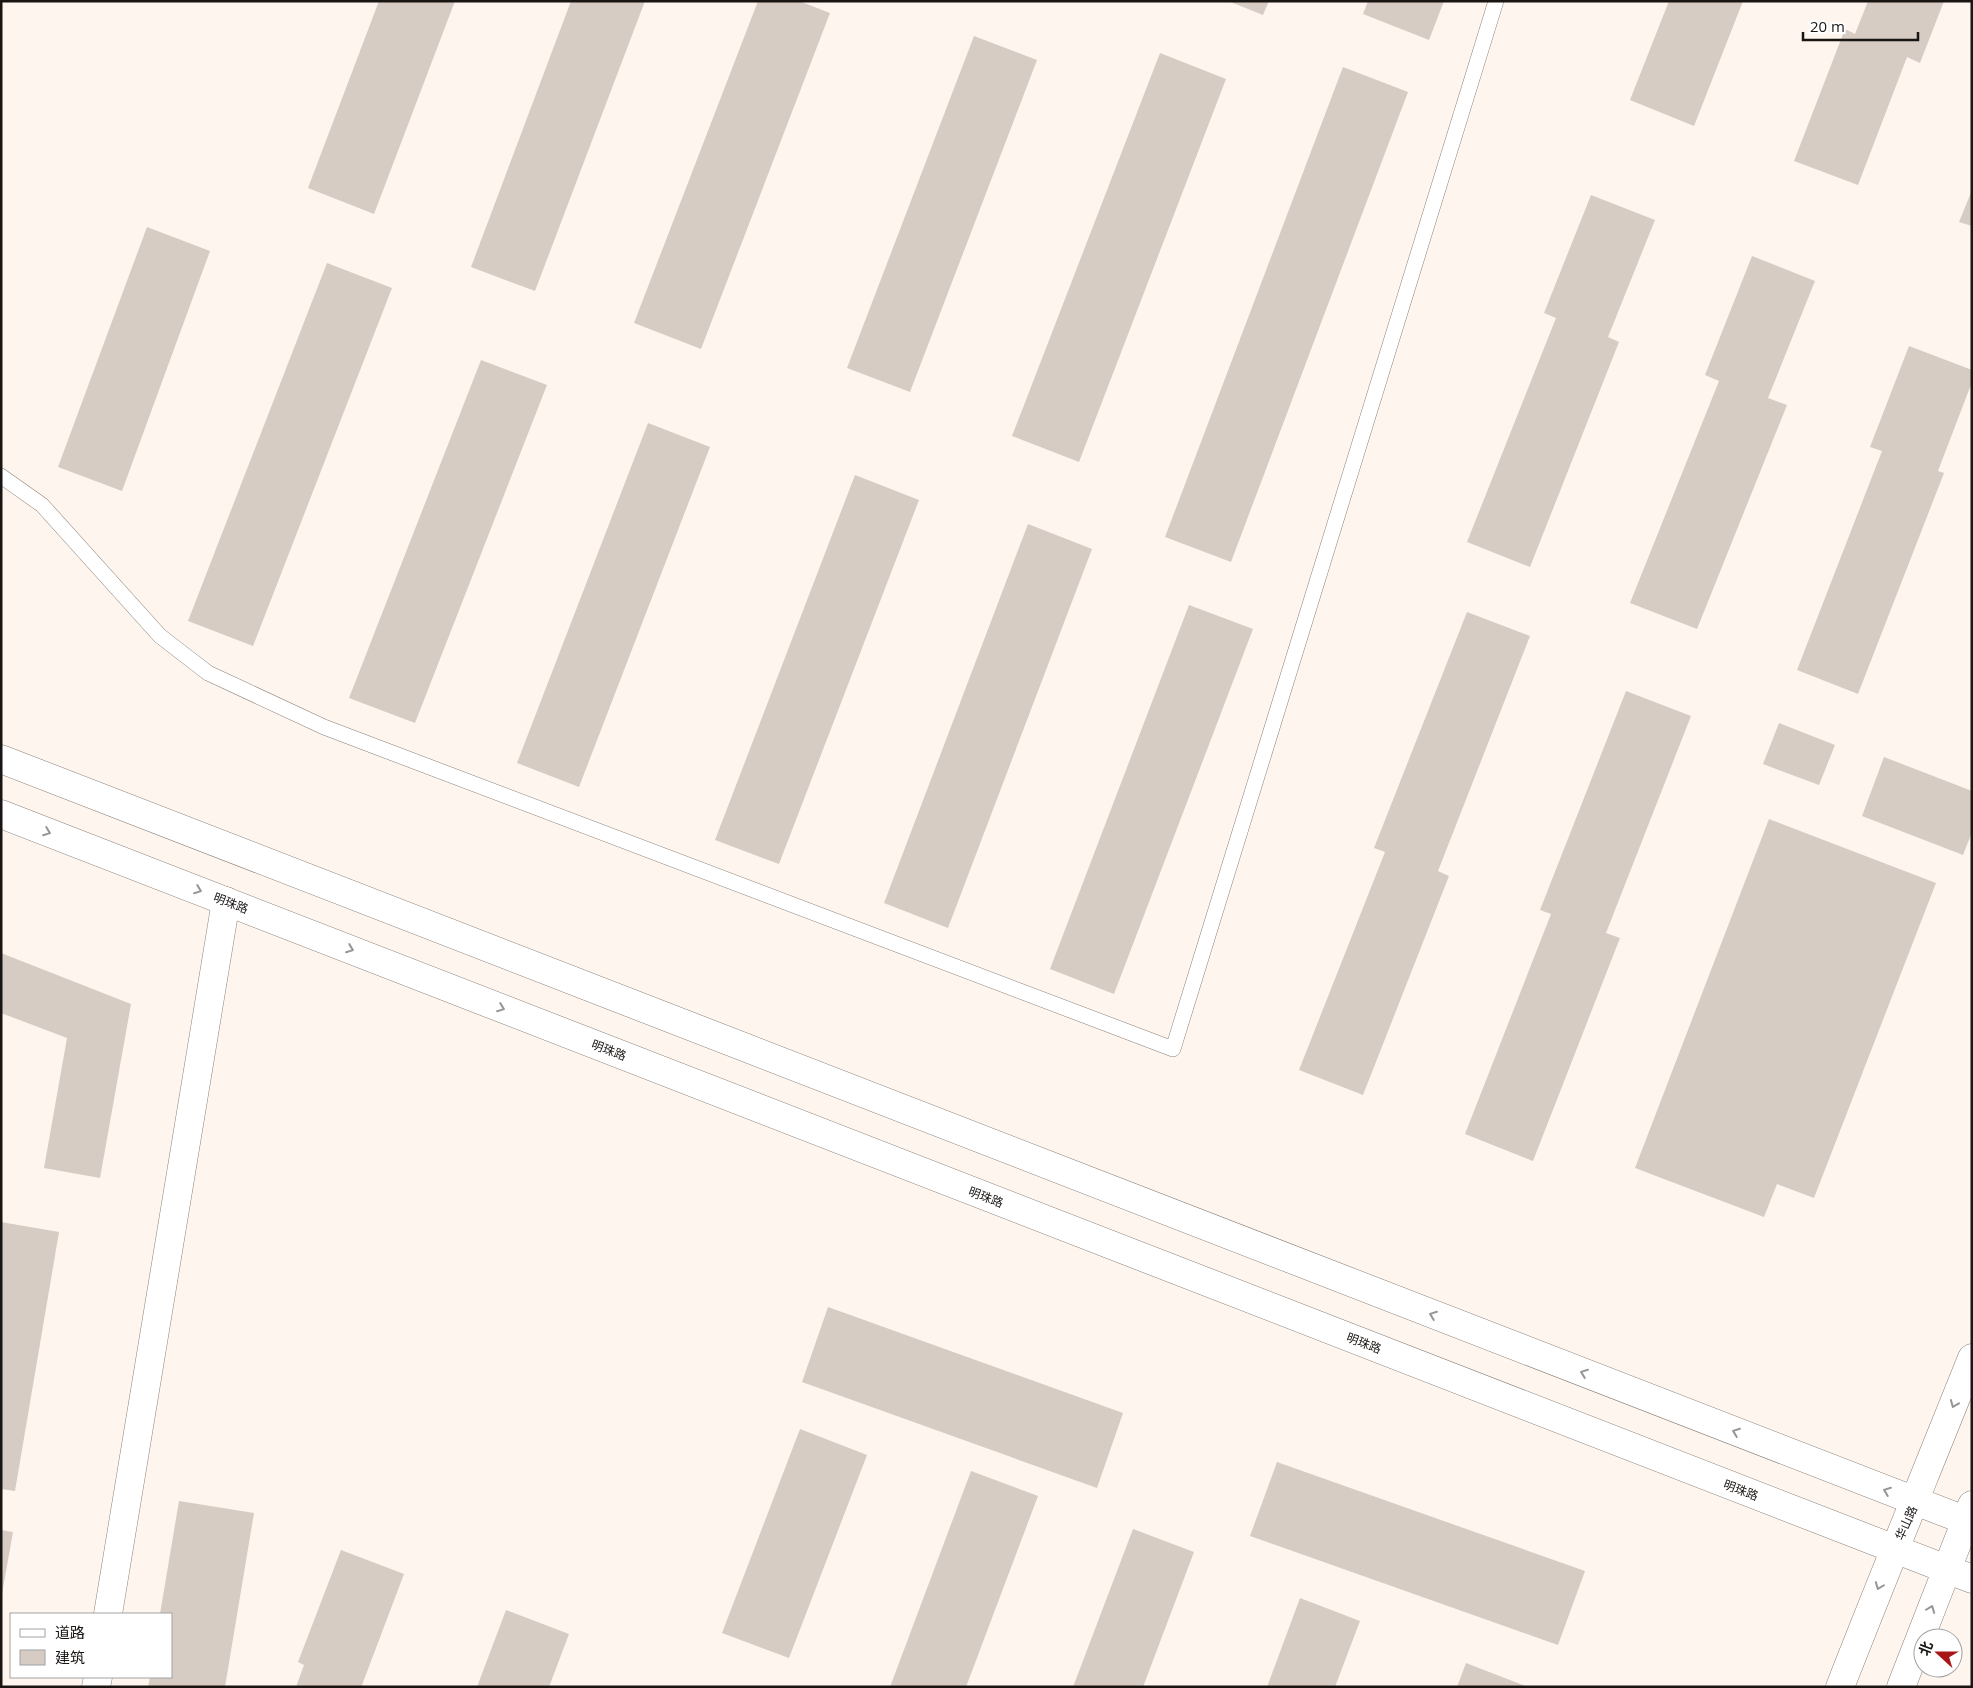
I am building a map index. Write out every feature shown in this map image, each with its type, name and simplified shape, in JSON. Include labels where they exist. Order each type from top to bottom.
[{"type":"street","points":[[1,759],[1915,1502],[1970,1516],[1901,1687]]},
{"type":"street","name":"明珠路","points":[[1,814],[1972,1579]]},
{"type":"street","points":[[108,1613],[226,901]]},
{"type":"street","name":"华山路","points":[[1840,1687],[1972,1358]]},
{"type":"lane","points":[[1,476],[42,505],[160,636],[208,673],[324,727],[1173,1048],[1496,1]]},
{"type":"building","points":[[379,1],[455,1],[374,214],[308,188]]},
{"type":"building","points":[[571,1],[645,1],[535,291],[471,267]]},
{"type":"building","points":[[758,1],[799,1],[830,13],[701,349],[634,323]]},
{"type":"building","points":[[1228,1],[1269,1],[1263,15]]},
{"type":"building","points":[[1368,1],[1444,1],[1429,40],[1363,14]]},
{"type":"building","points":[[1669,1],[1743,1],[1694,126],[1630,100]]},
{"type":"building","points":[[1868,1],[1944,1],[1920,63],[1907,57],[1858,185],[1794,161],[1845,29],[1855,34]]},
{"type":"building","points":[[974,36],[1037,60],[910,392],[847,368]]},
{"type":"building","points":[[1160,53],[1226,79],[1079,462],[1012,436]]},
{"type":"building","points":[[1343,67],[1408,92],[1231,562],[1165,537]]},
{"type":"building","points":[[1972,190],[1972,226],[1959,222]]},
{"type":"building","points":[[1591,195],[1655,220],[1608,337],[1619,342],[1530,567],[1467,542],[1556,318],[1544,313]]},
{"type":"building","points":[[147,227],[210,251],[122,491],[58,467]]},
{"type":"building","points":[[1752,256],[1815,281],[1768,398],[1787,405],[1697,629],[1630,603],[1719,381],[1705,375]]},
{"type":"building","points":[[327,263],[392,288],[253,646],[188,621]]},
{"type":"building","points":[[1909,346],[1972,370],[1972,382],[1938,471],[1944,473],[1858,694],[1797,670],[1882,451],[1870,447]]},
{"type":"building","points":[[481,360],[547,385],[415,723],[349,698]]},
{"type":"building","points":[[648,423],[710,447],[579,787],[517,763]]},
{"type":"building","points":[[855,475],[919,500],[779,864],[715,840]]},
{"type":"building","points":[[1028,524],[1092,549],[948,928],[884,903]]},
{"type":"building","points":[[1189,605],[1253,629],[1114,994],[1050,969]]},
{"type":"building","points":[[1467,612],[1530,636],[1438,871],[1449,876],[1363,1095],[1299,1070],[1385,852],[1374,848]]},
{"type":"building","points":[[1626,691],[1691,716],[1606,933],[1620,938],[1533,1161],[1465,1134],[1551,914],[1540,910]]},
{"type":"building","points":[[1779,723],[1835,745],[1819,785],[1763,764]]},
{"type":"building","points":[[1884,757],[1972,791],[1972,832],[1963,855],[1862,816]]},
{"type":"building","points":[[1769,819],[1936,883],[1814,1198],[1777,1184],[1764,1217],[1635,1168]]},
{"type":"building","points":[[1,953],[131,1004],[100,1178],[44,1168],[67,1038],[1,1013]]},
{"type":"building","points":[[1,1222],[59,1232],[15,1491],[1,1489]]},
{"type":"building","points":[[828,1307],[1123,1413],[1097,1488],[802,1382]]},
{"type":"building","points":[[800,1429],[867,1455],[789,1658],[722,1633]]},
{"type":"building","points":[[1277,1462],[1585,1571],[1558,1645],[1250,1536]]},
{"type":"building","points":[[971,1471],[1038,1496],[966,1687],[890,1687]]},
{"type":"building","points":[[179,1501],[254,1513],[225,1687],[148,1687],[150,1678],[172,1678],[172,1613],[160,1613]]},
{"type":"building","points":[[1133,1529],[1194,1552],[1143,1687],[1073,1687]]},
{"type":"building","points":[[1,1530],[13,1532],[2,1594],[1,1594]]},
{"type":"building","points":[[341,1550],[404,1574],[362,1685],[366,1687],[296,1687],[304,1665],[298,1662]]},
{"type":"building","points":[[1300,1598],[1360,1621],[1335,1687],[1267,1687]]},
{"type":"building","points":[[506,1610],[569,1634],[549,1687],[477,1687]]},
{"type":"building","points":[[1466,1663],[1528,1687],[1457,1687]]}]
